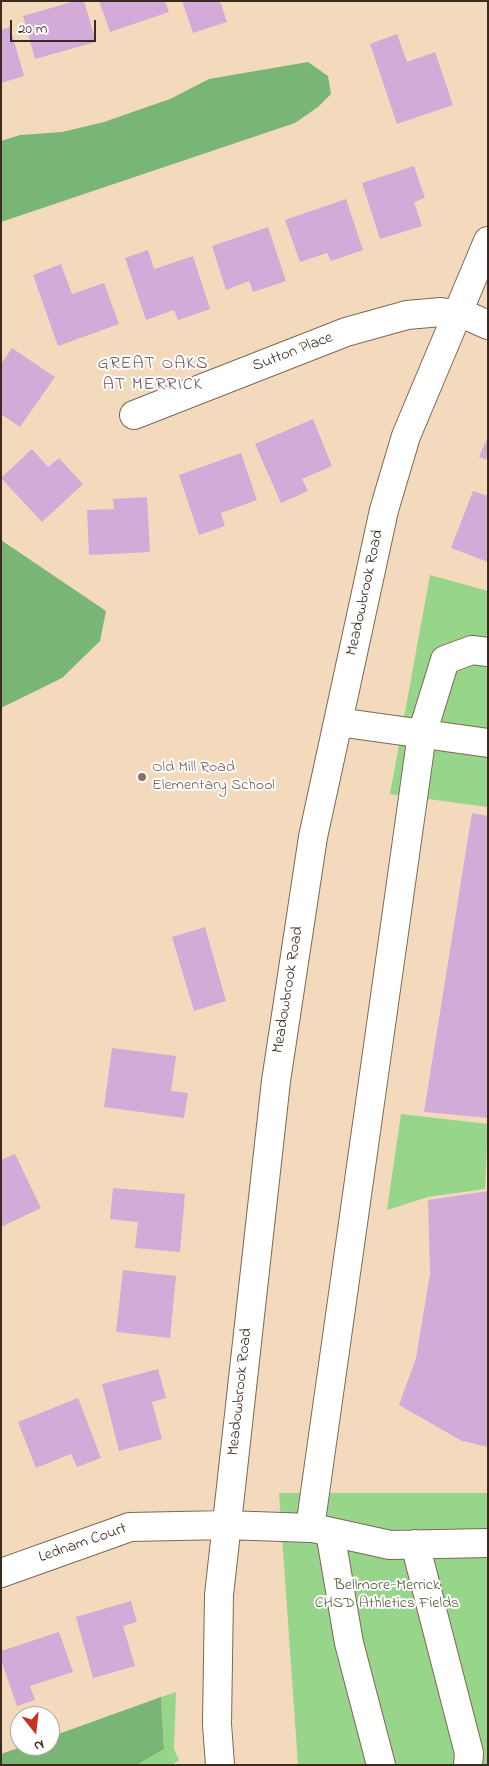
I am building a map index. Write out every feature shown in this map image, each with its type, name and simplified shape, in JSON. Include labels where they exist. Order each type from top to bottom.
[{"type":"street","name":"Meadowbrook Road","points":[[220,1765],[216,1724],[216,1678],[219,1595],[226,1525],[276,1081],[313,837],[384,510],[406,436],[488,241]]},
{"type":"street","name":"Sutton Place","points":[[134,415],[346,332],[407,315],[441,312],[470,317],[488,325]]},
{"type":"street","points":[[381,1765],[320,1530],[422,734],[445,660],[472,650],[488,652]]},
{"type":"street","points":[[338,722],[488,743]]},
{"type":"street","name":"Lednam Court","points":[[1,1573],[130,1527],[226,1525],[320,1530],[390,1545],[488,1543]]},
{"type":"street","points":[[416,1544],[468,1753],[468,1765]]},
{"type":"green space","points":[[308,62],[328,76],[331,94],[318,107],[295,123],[1,222],[1,141],[20,135],[62,132],[104,122],[170,99],[209,79]]},
{"type":"green space","points":[[1,540],[106,611],[100,641],[62,678],[1,708]]},
{"type":"green space","points":[[430,575],[488,591],[488,807],[390,794]]},
{"type":"green space","points":[[401,1114],[488,1124],[485,1189],[428,1197],[387,1210]]},
{"type":"green space","name":"Bellmore-Merrick CHSD Athletics Fields","points":[[279,1493],[488,1493],[488,1765],[298,1765]]},
{"type":"green space","points":[[176,1692],[174,1749],[179,1760],[172,1765],[137,1765],[164,1749],[161,1697]]},
{"type":"green space","points":[[161,1697],[164,1749],[137,1765],[1,1765],[1,1754],[10,1751],[10,1756],[60,1756],[60,1733]]},
{"type":"building","points":[[75,1],[84,1],[96,42],[35,59],[23,16]]},
{"type":"building","points":[[99,1],[165,1],[169,12],[110,32]]},
{"type":"building","points":[[182,1],[220,1],[227,22],[193,33]]},
{"type":"building","points":[[10,27],[24,76],[1,83],[1,30]]},
{"type":"building","points":[[397,34],[407,62],[435,52],[453,105],[397,124],[370,44]]},
{"type":"building","points":[[414,166],[425,198],[414,202],[422,226],[380,239],[362,183]]},
{"type":"building","points":[[346,199],[363,250],[331,261],[327,253],[300,262],[285,220]]},
{"type":"building","points":[[268,227],[286,281],[253,292],[249,281],[226,290],[212,246]]},
{"type":"building","points":[[148,250],[154,269],[193,256],[210,309],[178,320],[174,310],[146,320],[125,258]]},
{"type":"building","points":[[61,264],[72,294],[104,283],[119,324],[58,346],[33,275]]},
{"type":"building","points":[[12,348],[55,377],[20,427],[1,414],[1,364]]},
{"type":"building","points":[[313,419],[332,466],[302,479],[308,491],[281,503],[255,444]]},
{"type":"building","points":[[488,436],[488,460],[479,457]]},
{"type":"building","points":[[32,449],[48,467],[59,458],[83,484],[42,522],[1,478]]},
{"type":"building","points":[[241,453],[257,500],[221,513],[225,526],[199,535],[179,475]]},
{"type":"building","points":[[473,491],[488,496],[488,562],[451,548]]},
{"type":"building","points":[[147,497],[150,552],[89,555],[87,510],[114,509],[113,499]]},
{"type":"building","points":[[472,813],[488,816],[488,1118],[424,1112]]},
{"type":"building","points":[[205,927],[226,1001],[194,1011],[172,937]]},
{"type":"building","points":[[112,1048],[176,1056],[171,1091],[188,1093],[184,1118],[104,1107]]},
{"type":"building","points":[[15,1154],[41,1208],[1,1227],[1,1160]]},
{"type":"building","points":[[113,1188],[185,1194],[180,1252],[135,1248],[138,1222],[110,1219]]},
{"type":"building","points":[[488,1191],[488,1447],[462,1441],[399,1405],[416,1358],[430,1274],[428,1200]]},
{"type":"building","points":[[123,1270],[176,1276],[170,1338],[116,1332]]},
{"type":"building","points":[[158,1369],[166,1398],[152,1402],[162,1439],[119,1451],[102,1384]]},
{"type":"building","points":[[78,1398],[101,1458],[77,1467],[71,1454],[36,1468],[18,1422]]},
{"type":"building","points":[[131,1601],[137,1622],[123,1626],[135,1666],[93,1678],[76,1617]]},
{"type":"building","points":[[59,1632],[73,1672],[30,1686],[35,1700],[17,1706],[1,1660],[1,1651]]},
{"type":"place","name":"Old Mill Road Elementary School","points":[[142,777]]},
{"type":"district","name":"GREAT OAKS AT MERRICK","points":[[153,375]]}]
